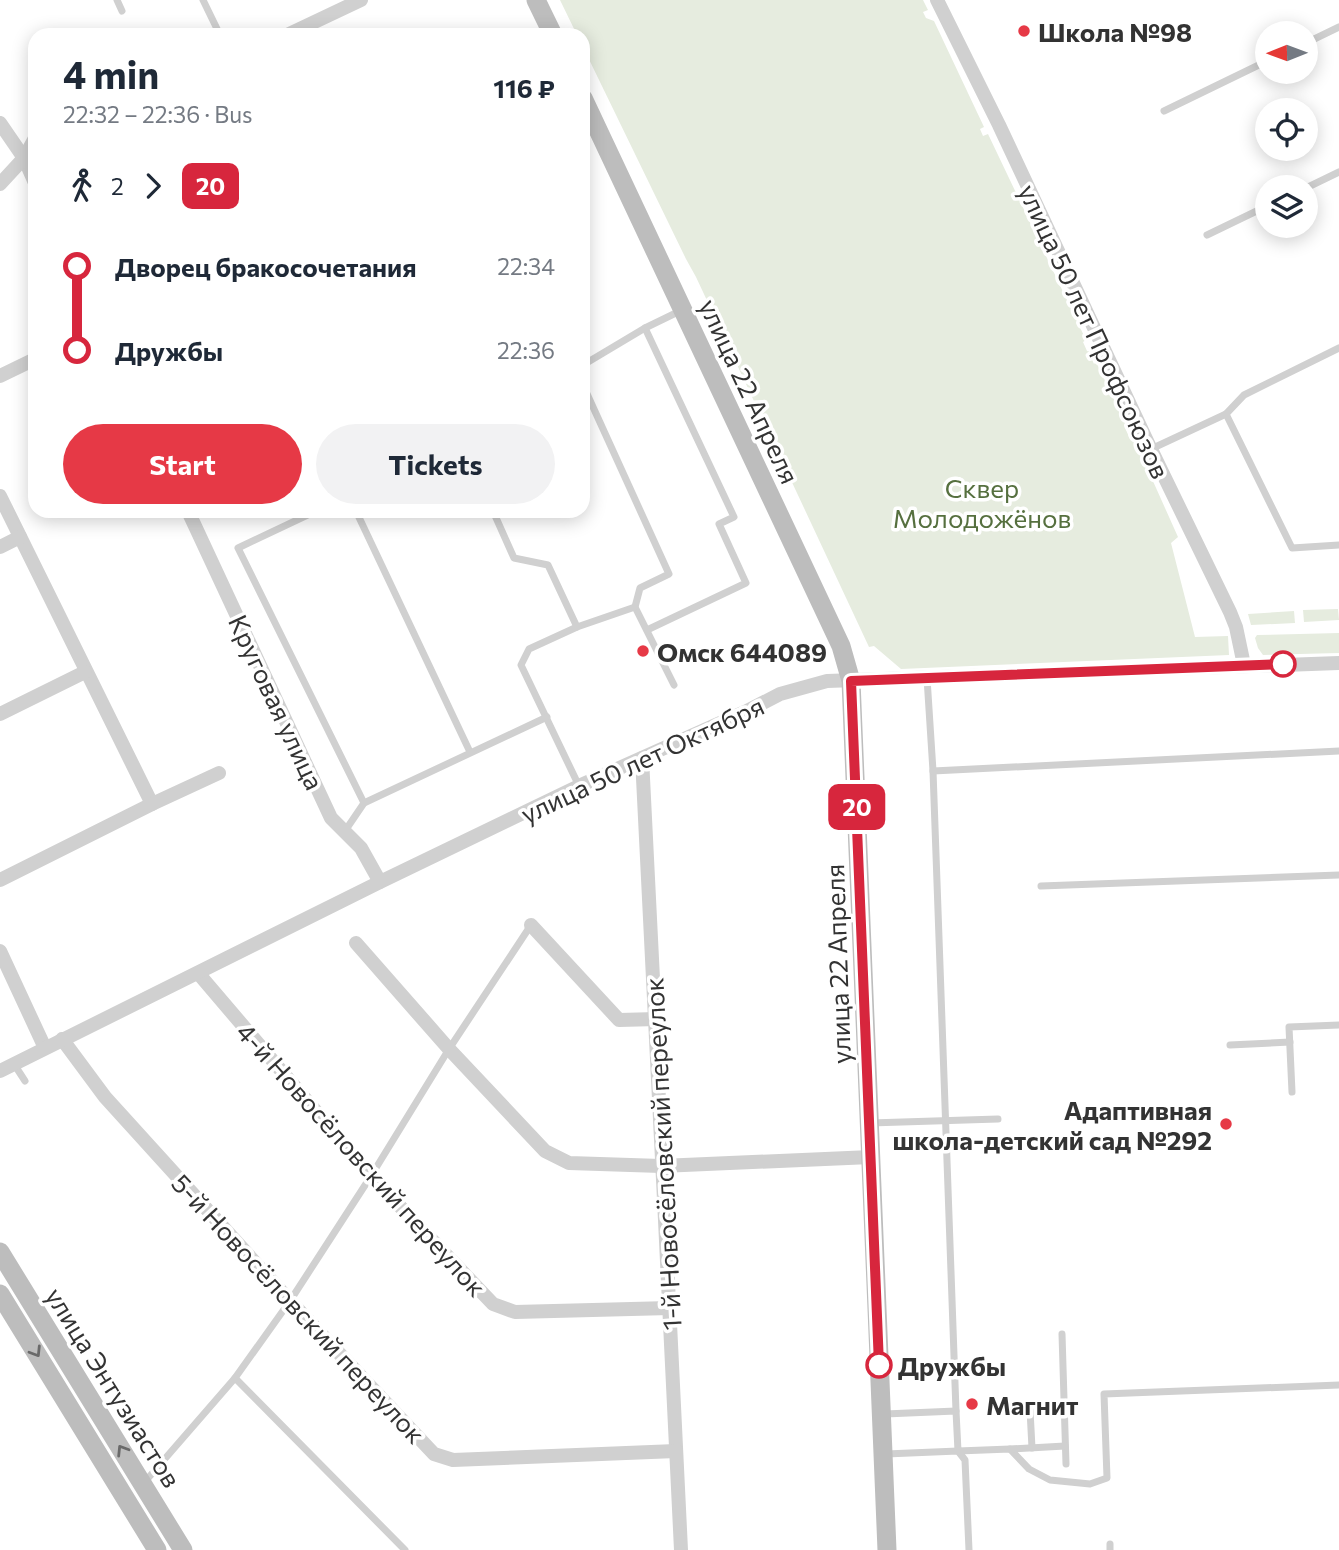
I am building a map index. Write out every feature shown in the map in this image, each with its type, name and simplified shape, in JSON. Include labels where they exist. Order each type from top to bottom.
[{"type":"main road","points":[[536,0],[550,28]]},
{"type":"main road","name":"улица 22 Апреля","points":[[590,113],[841,646],[851,681],[887,1550]]},
{"type":"main road","name":"улица Энтузиастов","points":[[0,1252],[183,1550]]},
{"type":"main road","name":"улица Энтузиастов","points":[[0,1294],[158,1550]]},
{"type":"street","points":[[302,28],[361,0]]},
{"type":"street","name":"улица 50 лет Профсоюзов","points":[[937,0],[1230,612],[1244,665]]},
{"type":"street","points":[[0,123],[28,168]]},
{"type":"street","points":[[0,184],[28,151]]},
{"type":"street","points":[[0,376],[28,362]]},
{"type":"street","points":[[0,496],[152,804]]},
{"type":"street","name":"Круговая улица","points":[[191,518],[331,818],[361,848],[380,882]]},
{"type":"street","points":[[0,547],[20,537]]},
{"type":"street","name":"улица 50 лет Октября","points":[[0,1071],[380,882],[579,786],[780,694],[827,681],[1339,663]]},
{"type":"street","points":[[0,714],[85,672]]},
{"type":"street","name":"1-й Новосёловский переулок","points":[[642,758],[657,1019],[681,1550]]},
{"type":"street","points":[[0,880],[152,804],[219,774]]},
{"type":"street","points":[[531,925],[619,1020],[657,1019]]},
{"type":"street","points":[[356,943],[449,1049],[545,1151],[569,1163],[662,1166],[871,1157]]},
{"type":"street","points":[[0,951],[45,1048]]},
{"type":"street","name":"4-й Новосёловский переулок","points":[[198,973],[371,1177],[493,1304],[515,1312],[670,1308]]},
{"type":"street","name":"5-й Новосёловский переулок","points":[[62,1039],[105,1097],[290,1301],[434,1454],[453,1460],[676,1451]]},
{"type":"lane","points":[[117,0],[122,11]]},
{"type":"lane","points":[[203,0],[217,28]]},
{"type":"lane","points":[[1318,37],[1339,27]]},
{"type":"lane","points":[[1164,111],[1255,67]]},
{"type":"lane","points":[[1318,182],[1339,172]]},
{"type":"lane","points":[[1207,235],[1255,212]]},
{"type":"lane","points":[[590,361],[683,309]]},
{"type":"lane","points":[[645,328],[734,517],[719,524],[746,583],[647,630]]},
{"type":"lane","points":[[1151,449],[1226,414],[1244,395],[1339,348]]},
{"type":"lane","points":[[590,401],[669,574],[640,588],[635,607],[674,685]]},
{"type":"lane","points":[[1226,414],[1292,548],[1339,545]]},
{"type":"lane","points":[[301,518],[238,548],[364,803]]},
{"type":"lane","points":[[359,518],[470,752]]},
{"type":"lane","points":[[496,518],[514,558],[548,565],[577,628]]},
{"type":"lane","points":[[579,786],[521,664],[528,649],[635,607]]},
{"type":"lane","points":[[927,677],[947,1121],[958,1451],[965,1460],[969,1550]]},
{"type":"lane","points":[[345,831],[364,803],[547,717]]},
{"type":"lane","points":[[933,772],[1339,751]]},
{"type":"lane","points":[[1041,886],[1339,875]]},
{"type":"lane","points":[[143,1484],[235,1378],[290,1301],[371,1177],[449,1049],[531,925]]},
{"type":"lane","points":[[1292,1092],[1289,1027],[1339,1025]]},
{"type":"lane","points":[[1230,1045],[1290,1042]]},
{"type":"lane","points":[[14,1064],[25,1081]]},
{"type":"lane","points":[[869,1123],[998,1119]]},
{"type":"lane","points":[[1062,1334],[1066,1464]]},
{"type":"lane","points":[[235,1378],[405,1550]]},
{"type":"lane","points":[[1010,1449],[1029,1469],[1050,1480],[1090,1484],[1107,1478],[1104,1394],[1339,1385]]},
{"type":"lane","points":[[1030,1410],[1032,1448]]},
{"type":"lane","points":[[880,1414],[957,1411]]},
{"type":"lane","points":[[882,1454],[1065,1446]]},
{"type":"green space","name":"Сквер Молодожёнов","points":[[560,0],[923,0],[928,10],[923,12],[926,18],[934,21],[984,127],[980,129],[983,136],[988,134],[1086,340],[1083,342],[1087,351],[1091,352],[1094,364],[1096,362],[1129,430],[1126,430],[1130,439],[1135,441],[1178,537],[1171,543],[1195,637],[1228,636],[1229,655],[901,669],[874,646],[869,647],[696,277],[590,61],[590,28],[574,28]]},
{"type":"green space","points":[[1338,609],[1339,620],[1304,622],[1303,610]]},
{"type":"green space","points":[[1294,611],[1295,623],[1251,625],[1248,614]]},
{"type":"green space","points":[[1339,633],[1339,653],[1263,655],[1255,638],[1257,635]]},
{"type":"bus line","name":"20","points":[[879,1365],[851,681],[1283,664]]},
{"type":"place","name":"Школа №98","points":[[1024,31]]},
{"type":"place","name":"Омск 644089","points":[[643,651]]},
{"type":"place","name":"Адаптивная школа-детский сад №292","points":[[1226,1124]]},
{"type":"place","name":"Дружбы","points":[[879,1365]]},
{"type":"place","name":"Магнит","points":[[972,1404]]}]
